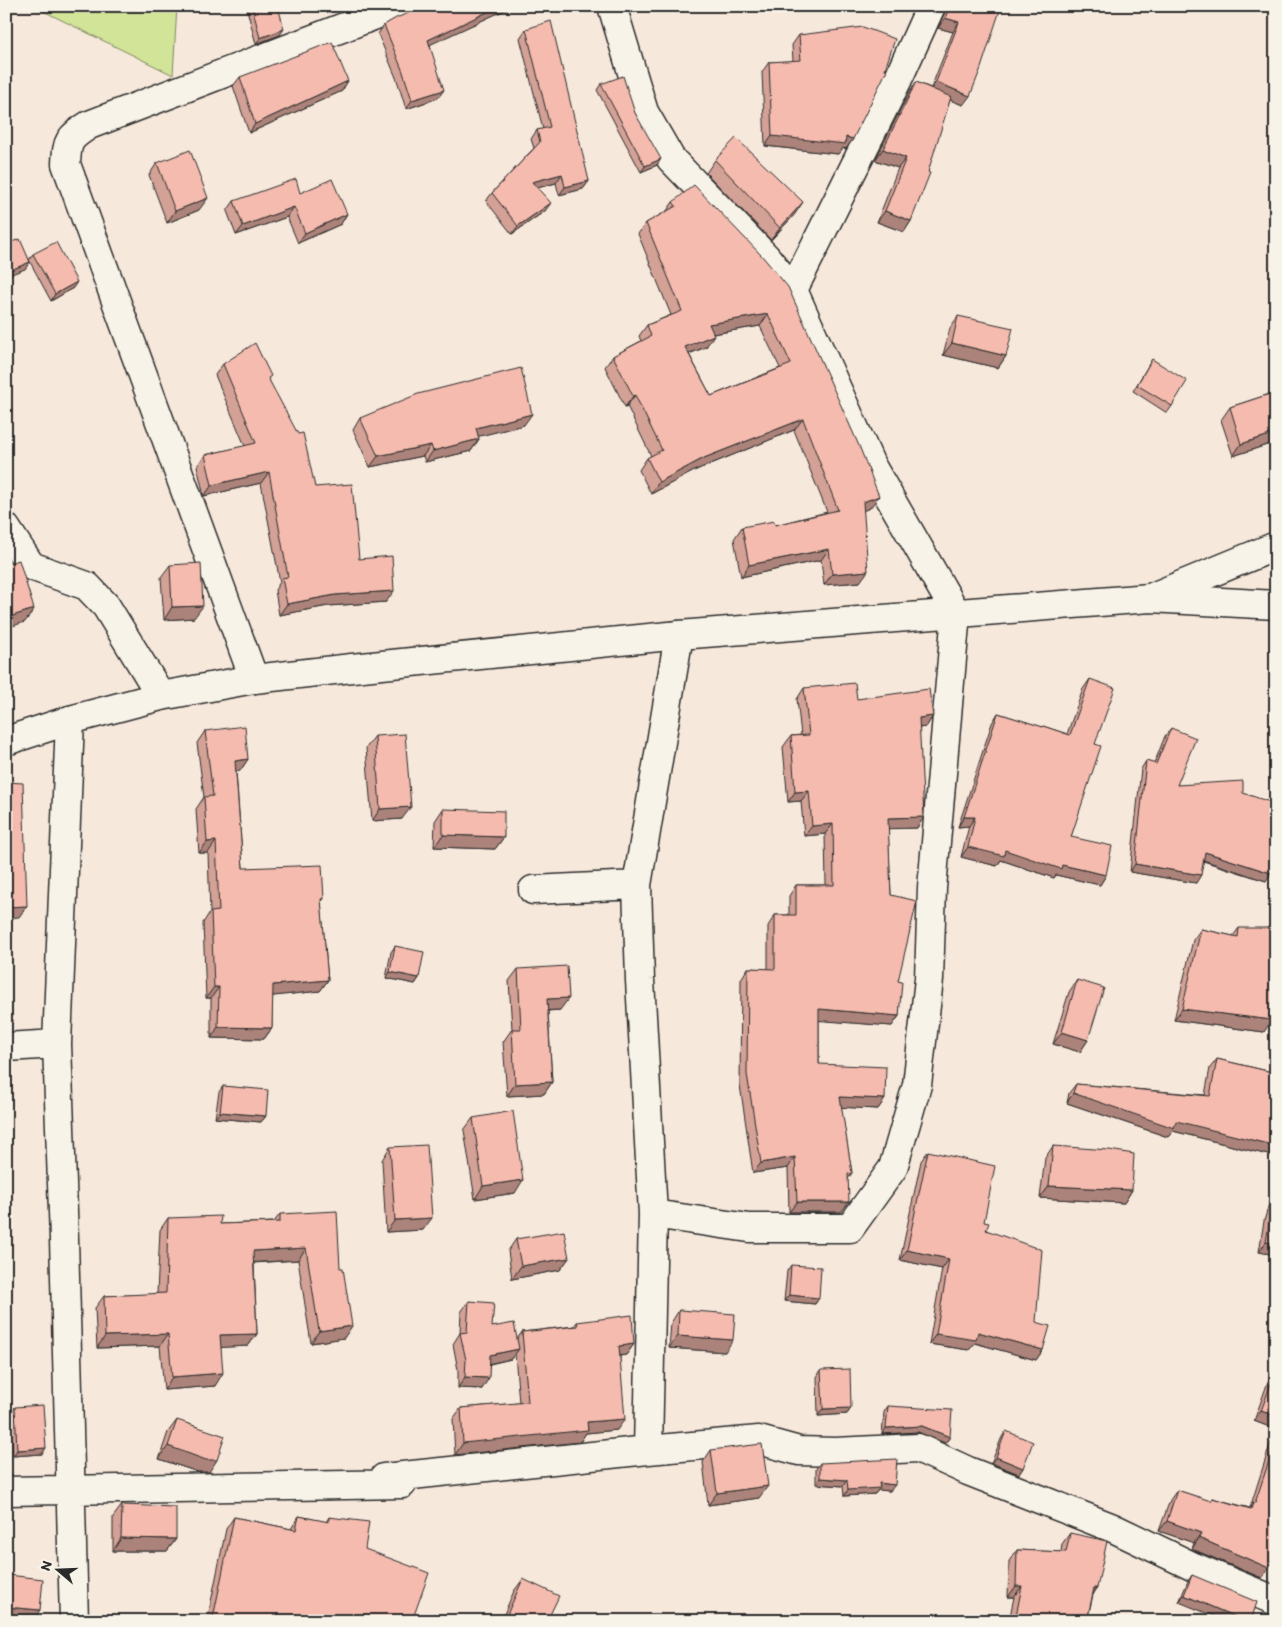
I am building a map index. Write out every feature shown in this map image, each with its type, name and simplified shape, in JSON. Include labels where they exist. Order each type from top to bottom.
[{"type":"street","points":[[254,679],[66,164],[66,147],[73,136],[89,125],[399,6]]},
{"type":"street","points":[[612,6],[644,112],[671,159],[766,258],[793,290],[871,465],[956,613],[932,888],[929,979],[918,1085],[893,1168],[850,1228],[749,1228],[653,1214]]},
{"type":"street","points":[[793,290],[898,79],[931,6]]},
{"type":"street","points":[[6,528],[31,566],[87,586],[106,606],[161,696]]},
{"type":"street","points":[[1150,598],[1276,546]]},
{"type":"street","points":[[6,741],[70,720],[161,696],[254,679],[352,668],[679,635],[1150,598],[1276,605]]},
{"type":"street","points":[[648,1450],[653,1214],[640,980],[637,884],[679,635]]},
{"type":"street","points":[[70,720],[57,1044],[74,1621]]},
{"type":"street","points":[[533,890],[637,884]]},
{"type":"street","points":[[6,1047],[57,1044]]},
{"type":"street","points":[[6,1490],[396,1481],[648,1450],[759,1440],[799,1451],[835,1452],[918,1448],[968,1471],[1113,1528],[1194,1567],[1276,1601]]},
{"type":"green space","points":[[33,6],[177,6],[173,75]]},
{"type":"building","points":[[252,6],[278,6],[284,29],[260,38]]},
{"type":"building","points":[[417,6],[500,6],[428,40],[444,90],[412,100],[384,25],[411,12]]},
{"type":"building","points":[[950,6],[1001,7],[970,96],[936,82],[959,22],[945,18]]},
{"type":"building","points":[[551,21],[589,181],[565,187],[562,174],[532,182],[551,203],[518,226],[492,193],[540,142],[537,130],[550,127],[526,29]]},
{"type":"building","points":[[863,27],[895,39],[885,69],[887,70],[853,139],[846,137],[845,144],[772,136],[769,62],[801,60],[799,35]]},
{"type":"building","points":[[332,42],[348,81],[255,124],[240,77]]},
{"type":"building","points":[[623,76],[635,113],[661,159],[645,166],[601,84]]},
{"type":"building","points":[[916,82],[951,97],[928,172],[930,173],[911,221],[885,211],[906,158],[883,149]]},
{"type":"building","points":[[736,138],[803,202],[780,228],[715,160]]},
{"type":"building","points":[[190,150],[208,198],[175,211],[157,163]]},
{"type":"building","points":[[296,179],[300,193],[332,179],[347,214],[305,233],[294,207],[243,226],[234,201]]},
{"type":"building","points":[[694,185],[762,256],[788,287],[860,448],[879,496],[863,502],[868,571],[832,574],[829,549],[749,565],[742,527],[774,521],[775,525],[838,510],[803,419],[704,458],[659,482],[647,458],[662,450],[613,356],[651,336],[647,325],[682,311],[646,223],[676,206],[673,202]],"holes":[[[768,314],[791,364],[711,396],[685,347],[714,335],[709,324]]]},
{"type":"building","points":[[20,239],[30,262],[6,272],[6,244]]},
{"type":"building","points":[[56,242],[77,282],[55,294],[33,254]]},
{"type":"building","points":[[958,316],[1013,328],[1006,356],[952,343]]},
{"type":"building","points":[[255,343],[271,376],[268,378],[298,434],[303,433],[315,487],[352,484],[359,559],[392,556],[394,591],[335,595],[287,604],[282,578],[288,577],[269,472],[212,485],[205,455],[256,443],[223,364]]},
{"type":"building","points":[[1152,359],[1187,381],[1172,406],[1137,385]]},
{"type":"building","points":[[521,368],[532,414],[476,428],[479,439],[433,451],[431,445],[378,456],[360,418],[418,394]]},
{"type":"building","points":[[1276,392],[1276,433],[1241,444],[1230,407]]},
{"type":"building","points":[[19,560],[34,609],[6,618],[6,564]]},
{"type":"building","points":[[201,563],[203,606],[172,607],[170,565]]},
{"type":"building","points":[[1090,679],[1115,688],[1095,744],[1101,746],[1071,837],[1112,846],[1106,875],[1062,865],[1061,869],[1005,850],[1004,856],[968,847],[975,817],[964,817],[998,713],[1070,735]]},
{"type":"building","points":[[855,683],[857,699],[929,689],[933,716],[919,718],[924,817],[888,818],[891,895],[917,901],[898,981],[902,982],[899,1016],[819,1009],[819,1064],[886,1067],[885,1099],[840,1097],[852,1173],[848,1174],[849,1202],[797,1202],[795,1157],[761,1163],[747,1074],[748,968],[775,969],[775,915],[796,915],[796,885],[834,885],[833,824],[812,826],[809,791],[795,792],[791,736],[809,735],[804,688]]},
{"type":"building","points":[[245,726],[248,759],[235,761],[243,868],[322,865],[324,899],[321,899],[328,980],[273,985],[272,1028],[218,1027],[219,987],[214,987],[211,912],[219,911],[216,841],[207,842],[204,797],[213,796],[205,731]]},
{"type":"building","points":[[1171,728],[1196,738],[1177,785],[1243,781],[1243,793],[1276,804],[1276,857],[1271,873],[1205,852],[1201,875],[1135,864],[1146,761],[1156,764]]},
{"type":"building","points":[[405,734],[411,807],[380,809],[375,736]]},
{"type":"building","points":[[6,782],[23,783],[27,906],[6,907]]},
{"type":"building","points":[[443,809],[504,811],[504,837],[443,835]]},
{"type":"building","points":[[1239,928],[1276,928],[1276,987],[1272,1020],[1182,1009],[1201,929],[1238,937]]},
{"type":"building","points":[[395,946],[424,952],[419,978],[390,972]]},
{"type":"building","points":[[567,966],[569,998],[547,999],[552,1082],[515,1084],[512,1029],[521,1029],[518,969]]},
{"type":"building","points":[[1077,980],[1104,988],[1088,1040],[1062,1032]]},
{"type":"building","points":[[1217,1059],[1276,1073],[1276,1146],[1176,1121],[1174,1128],[1073,1093],[1076,1084],[1210,1096]]},
{"type":"building","points":[[223,1086],[268,1090],[266,1116],[220,1112]]},
{"type":"building","points":[[513,1111],[523,1180],[483,1186],[473,1118]]},
{"type":"building","points":[[427,1145],[432,1218],[395,1220],[390,1147]]},
{"type":"building","points":[[1053,1146],[1109,1150],[1134,1154],[1132,1190],[1049,1186]]},
{"type":"building","points":[[928,1151],[995,1166],[984,1222],[989,1223],[986,1230],[1042,1250],[1036,1322],[1050,1326],[1043,1350],[978,1332],[976,1340],[936,1334],[949,1259],[907,1250]]},
{"type":"building","points":[[1276,1194],[1276,1244],[1266,1242]]},
{"type":"building","points":[[337,1211],[340,1268],[343,1268],[352,1326],[319,1331],[306,1248],[253,1251],[257,1334],[220,1335],[223,1373],[172,1377],[168,1334],[105,1336],[104,1296],[166,1293],[168,1218],[221,1216],[220,1224],[280,1222],[280,1214]]},
{"type":"building","points":[[564,1231],[569,1258],[521,1266],[516,1239]]},
{"type":"building","points":[[791,1265],[821,1267],[819,1298],[789,1295]]},
{"type":"building","points":[[469,1301],[494,1303],[492,1327],[514,1323],[519,1349],[490,1355],[489,1378],[465,1377],[466,1360],[460,1333],[467,1332]]},
{"type":"building","points":[[679,1310],[735,1314],[733,1340],[678,1336]]},
{"type":"building","points":[[632,1315],[634,1344],[619,1346],[625,1419],[587,1422],[588,1430],[463,1443],[461,1408],[528,1402],[522,1332],[578,1326],[577,1322]]},
{"type":"building","points":[[850,1369],[851,1408],[823,1409],[821,1370]]},
{"type":"building","points":[[1276,1370],[1276,1416],[1261,1411]]},
{"type":"building","points":[[43,1405],[46,1448],[17,1450],[15,1407]]},
{"type":"building","points":[[888,1406],[952,1410],[950,1437],[922,1426],[886,1428]]},
{"type":"building","points":[[177,1420],[225,1436],[217,1460],[206,1460],[168,1446]]},
{"type":"building","points":[[1006,1431],[1033,1442],[1023,1468],[996,1457]]},
{"type":"building","points":[[1276,1440],[1276,1548],[1269,1568],[1199,1538],[1201,1533],[1167,1521],[1177,1490],[1211,1501],[1212,1498],[1251,1509],[1253,1503],[1255,1503]]},
{"type":"building","points":[[762,1444],[768,1486],[717,1493],[711,1450]]},
{"type":"building","points":[[897,1459],[895,1485],[879,1483],[880,1488],[848,1490],[847,1480],[820,1478],[820,1463]]},
{"type":"building","points":[[122,1505],[176,1507],[176,1539],[121,1538]]},
{"type":"building","points":[[299,1516],[329,1522],[329,1517],[369,1522],[365,1549],[429,1573],[412,1621],[223,1621],[213,1618],[234,1517],[296,1530]]},
{"type":"building","points":[[6,1532],[8,1575],[43,1579],[40,1610],[6,1607]]},
{"type":"building","points":[[1070,1533],[1107,1541],[1097,1588],[1094,1588],[1087,1621],[1015,1621],[1022,1586],[1016,1586],[1017,1550],[1066,1552]]},
{"type":"building","points":[[1192,1575],[1257,1602],[1251,1621],[1245,1621],[1184,1595]]},
{"type":"building","points":[[523,1579],[559,1596],[547,1621],[504,1621]]}]
